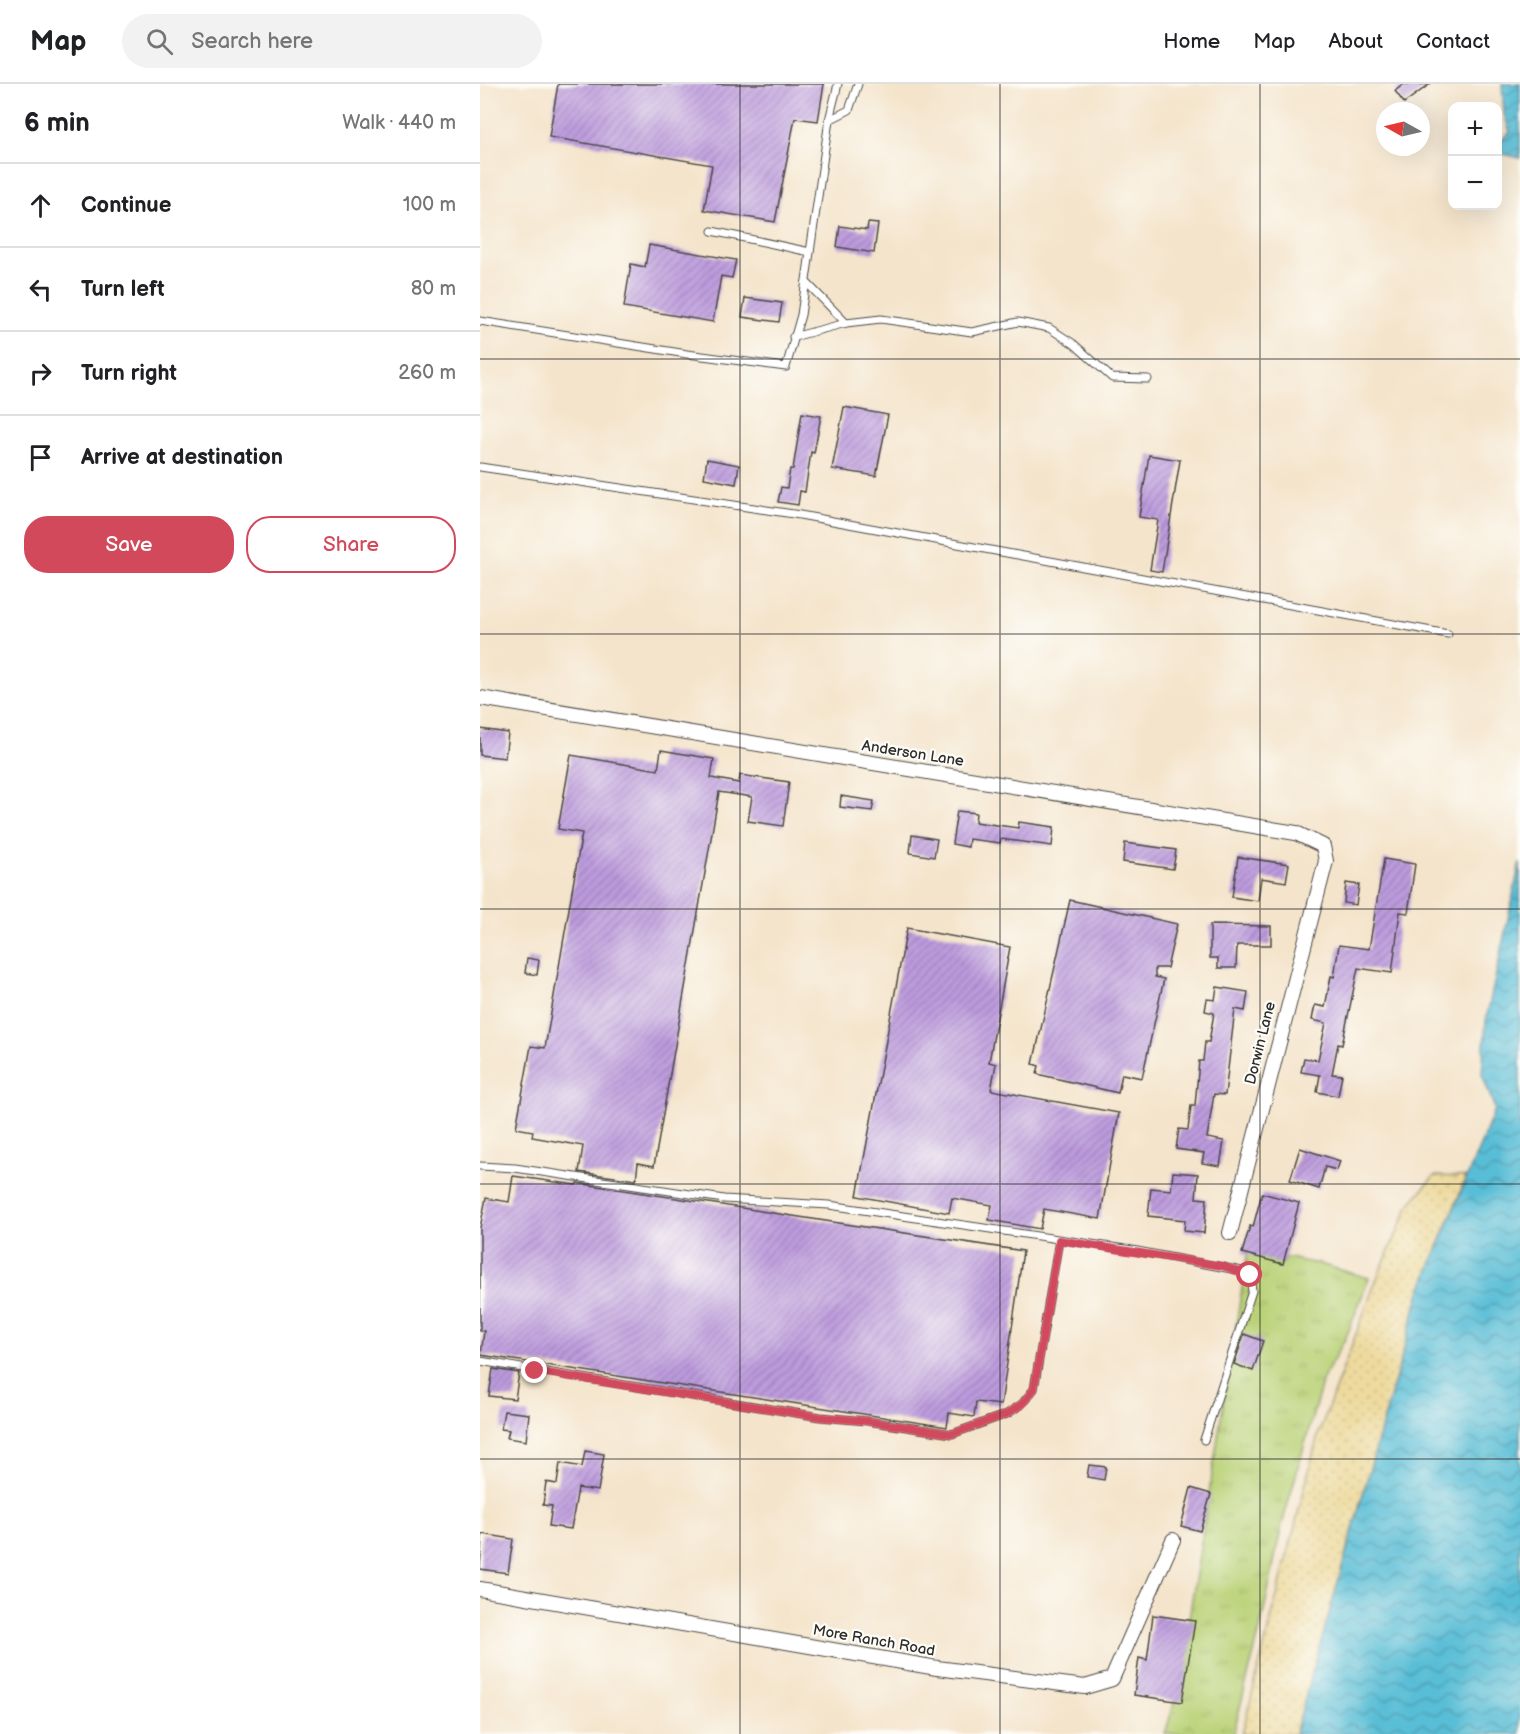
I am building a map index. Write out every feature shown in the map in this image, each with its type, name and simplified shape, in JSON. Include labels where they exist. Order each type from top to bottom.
[{"type":"street","name":"Anderson Lane","points":[[480,698],[1296,833],[1323,846],[1326,861]]},
{"type":"street","name":"Dorwin Lane","points":[[1230,1233],[1326,861]]},
{"type":"street","name":"More Ranch Road","points":[[480,1589],[937,1668],[1085,1687],[1112,1679],[1173,1540]]},
{"type":"lane","points":[[480,321],[687,354],[786,367],[801,315],[829,120],[838,84]]},
{"type":"lane","points":[[829,120],[849,110],[858,84]]},
{"type":"lane","points":[[712,231],[810,252]]},
{"type":"lane","points":[[806,282],[846,323]]},
{"type":"lane","points":[[793,338],[846,323],[881,319],[972,332],[1018,322],[1049,328],[1074,344],[1112,378],[1148,379]]},
{"type":"lane","points":[[480,467],[800,515],[1448,634]]},
{"type":"lane","points":[[480,1166],[515,1168],[724,1199],[829,1205],[1222,1266],[1250,1275],[1252,1291],[1203,1440]]},
{"type":"lane","points":[[480,1361],[820,1417],[867,1421],[952,1434],[1007,1414],[1022,1404],[1034,1389],[1059,1240]]},
{"type":"green space","points":[[1248,1250],[1323,1265],[1369,1278],[1347,1335],[1323,1379],[1281,1528],[1260,1630],[1233,1734],[1165,1734],[1177,1693]]},
{"type":"sand","points":[[1434,1176],[1466,1177],[1420,1292],[1295,1734],[1242,1734],[1318,1435],[1377,1278],[1410,1204]]},
{"type":"water","points":[[1502,84],[1520,84],[1520,158],[1502,154],[1502,139],[1510,132],[1504,114]]},
{"type":"water","points":[[1520,863],[1520,1734],[1295,1734],[1420,1292],[1495,1109],[1482,1074],[1486,1020]]},
{"type":"building","points":[[558,84],[824,84],[818,121],[795,118],[775,222],[704,210],[712,165],[549,137]]},
{"type":"building","points":[[1404,84],[1430,84],[1405,102],[1395,91]]},
{"type":"building","points":[[868,223],[878,224],[874,253],[837,247],[840,226],[867,230]]},
{"type":"building","points":[[649,245],[736,260],[732,278],[721,276],[713,322],[624,307],[631,264],[645,267]]},
{"type":"building","points":[[745,298],[782,303],[779,322],[742,317]]},
{"type":"building","points":[[844,407],[888,415],[876,476],[832,469]]},
{"type":"building","points":[[802,413],[821,416],[814,453],[811,452],[805,492],[800,491],[798,505],[778,502],[781,487],[787,488],[790,469],[793,469]]},
{"type":"building","points":[[1149,455],[1180,460],[1162,572],[1150,570],[1158,520],[1139,517]]},
{"type":"building","points":[[707,459],[739,465],[736,484],[704,478]]},
{"type":"building","points":[[480,729],[508,733],[505,758],[480,755]]},
{"type":"building","points":[[661,750],[714,759],[711,778],[739,783],[740,775],[789,782],[783,826],[748,821],[752,797],[719,792],[654,1166],[638,1163],[636,1180],[579,1172],[583,1146],[532,1137],[533,1131],[516,1128],[531,1046],[545,1048],[582,833],[558,829],[571,755],[658,770]]},
{"type":"building","points":[[841,796],[874,801],[872,811],[840,807]]},
{"type":"building","points":[[957,811],[976,813],[975,822],[1018,828],[1019,822],[1054,827],[1052,846],[1001,839],[1000,843],[969,839],[968,847],[952,844]]},
{"type":"building","points":[[912,835],[937,839],[934,857],[910,853]]},
{"type":"building","points":[[1125,843],[1176,850],[1173,869],[1123,862]]},
{"type":"building","points":[[1238,857],[1289,864],[1286,882],[1261,878],[1258,901],[1232,897]]},
{"type":"building","points":[[1384,859],[1415,864],[1408,913],[1400,912],[1392,973],[1358,968],[1342,1045],[1338,1044],[1332,1074],[1342,1075],[1338,1096],[1317,1092],[1320,1075],[1301,1072],[1304,1058],[1318,1060],[1326,1023],[1312,1020],[1315,1005],[1325,1007],[1331,976],[1334,977],[1339,945],[1369,949]]},
{"type":"building","points":[[1346,883],[1359,885],[1356,905],[1344,903]]},
{"type":"building","points":[[1070,900],[1177,924],[1167,968],[1155,968],[1155,977],[1164,979],[1142,1078],[1122,1074],[1118,1093],[1037,1074],[1039,1066],[1033,1064]]},
{"type":"building","points":[[1210,925],[1271,926],[1271,945],[1237,945],[1236,968],[1218,968],[1218,958],[1210,958]]},
{"type":"building","points":[[907,928],[1010,947],[989,1062],[996,1064],[991,1090],[1119,1113],[1100,1219],[1044,1209],[1040,1229],[989,1220],[992,1205],[952,1198],[949,1213],[857,1196]]},
{"type":"building","points":[[527,958],[539,960],[537,975],[525,973]]},
{"type":"building","points":[[1217,987],[1248,992],[1245,1011],[1235,1009],[1225,1095],[1214,1094],[1207,1138],[1224,1141],[1220,1166],[1202,1163],[1204,1153],[1176,1149],[1179,1129],[1188,1130],[1191,1106],[1195,1106],[1199,1061],[1203,1061],[1205,1042],[1209,1042],[1214,1013],[1205,1011],[1207,999],[1215,1000]]},
{"type":"building","points":[[1300,1148],[1340,1161],[1337,1170],[1325,1167],[1319,1189],[1290,1180]]},
{"type":"building","points":[[1173,1172],[1198,1174],[1196,1198],[1207,1199],[1204,1233],[1184,1231],[1185,1220],[1148,1216],[1151,1188],[1171,1190]]},
{"type":"building","points":[[513,1176],[576,1185],[577,1183],[1023,1251],[1001,1405],[976,1402],[974,1417],[949,1413],[947,1427],[481,1355],[484,1331],[480,1331],[480,1228],[486,1198],[509,1202]]},
{"type":"building","points":[[1262,1193],[1299,1203],[1283,1264],[1242,1253],[1250,1226],[1253,1227]]},
{"type":"building","points":[[1244,1334],[1263,1341],[1253,1371],[1234,1364]]},
{"type":"building","points":[[493,1369],[519,1373],[515,1399],[489,1396]]},
{"type":"building","points":[[504,1411],[529,1414],[526,1441],[507,1438],[509,1430],[501,1429]]},
{"type":"building","points":[[585,1451],[604,1454],[598,1491],[578,1488],[571,1529],[549,1526],[552,1506],[543,1505],[546,1482],[557,1484],[560,1463],[582,1467]]},
{"type":"building","points":[[1089,1465],[1106,1467],[1104,1480],[1087,1477]]},
{"type":"building","points":[[1191,1488],[1211,1494],[1200,1531],[1181,1526]]},
{"type":"building","points":[[482,1534],[513,1539],[508,1573],[480,1569]]},
{"type":"building","points":[[1153,1615],[1195,1621],[1182,1702],[1134,1695],[1139,1658],[1147,1660]]},
{"type":"route","points":[[535,1371],[820,1417],[867,1421],[940,1434],[952,1434],[1007,1414],[1022,1404],[1034,1389],[1059,1240],[1222,1266],[1242,1270],[1250,1275]]}]
